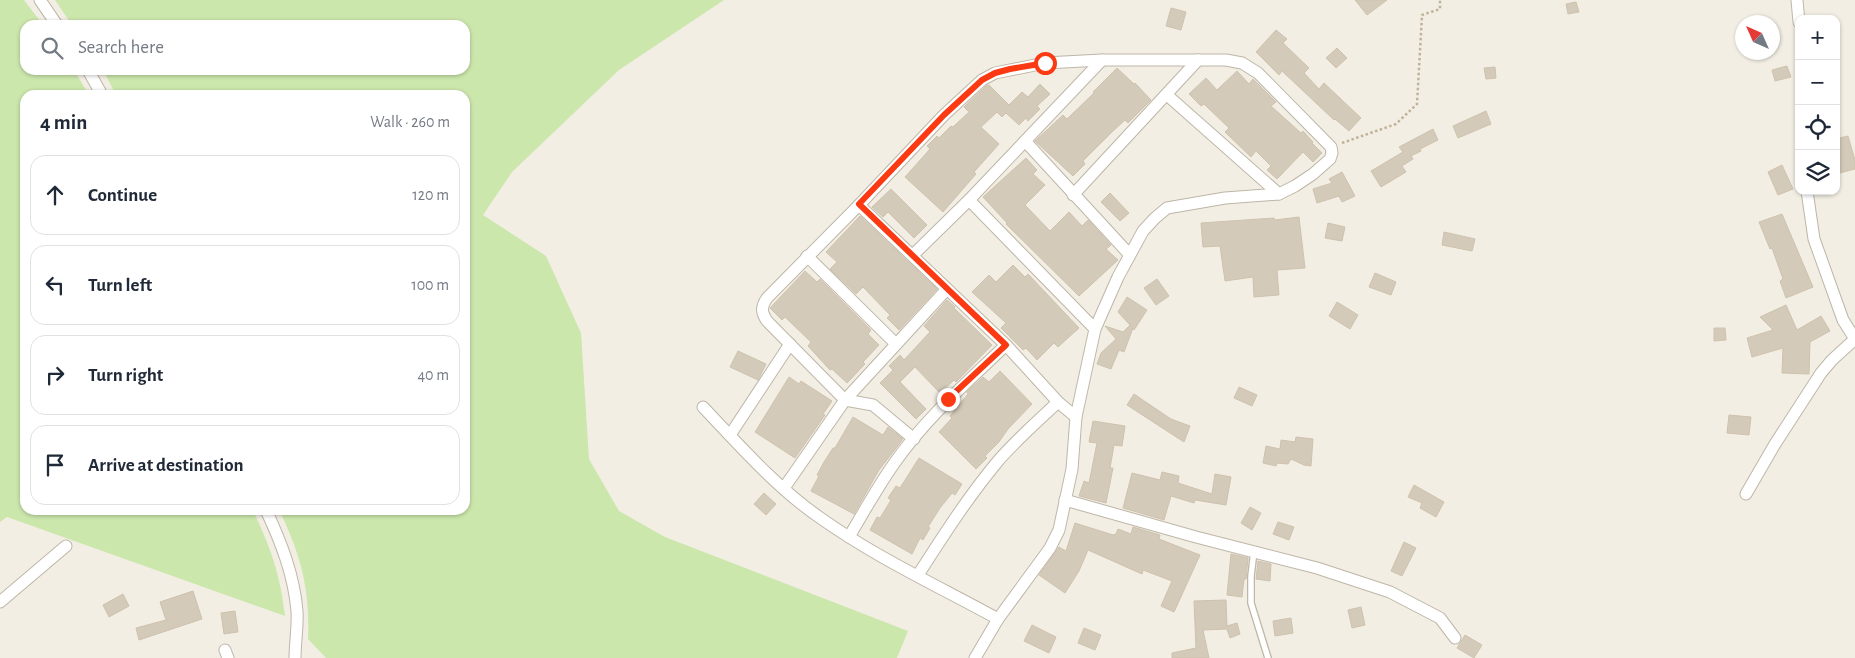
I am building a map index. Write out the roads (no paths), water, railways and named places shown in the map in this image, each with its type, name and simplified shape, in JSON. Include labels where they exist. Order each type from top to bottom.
[{"type":"street","points":[[40,0],[54,20]]},
{"type":"street","points":[[1797,0],[1798,15]]},
{"type":"street","points":[[913,255],[969,200],[1102,60]]},
{"type":"street","points":[[914,439],[873,405],[846,400],[767,321],[762,305],[944,115],[982,80],[1002,71],[1045,63],[1102,60],[1226,60],[1242,64],[1258,73],[1331,146],[1332,153],[1325,164],[1296,186],[1280,194],[1225,198],[1167,208],[1143,231],[1129,254],[1095,329],[1076,417],[1072,469],[1059,530],[1050,548],[998,619],[975,658]]},
{"type":"street","points":[[1074,194],[1198,60]]},
{"type":"street","points":[[91,75],[99,90]]},
{"type":"street","points":[[1167,95],[1280,194]]},
{"type":"street","points":[[1025,141],[1129,254]]},
{"type":"street","points":[[1746,494],[1775,444],[1821,373],[1832,360],[1855,340],[1843,320],[1814,239],[1808,195]]},
{"type":"street","points":[[969,200],[1095,329]]},
{"type":"street","points":[[859,204],[948,288],[1006,345],[1058,402],[1076,417]]},
{"type":"street","points":[[808,256],[896,344]]},
{"type":"street","points":[[784,488],[846,400],[948,288]]},
{"type":"street","points":[[730,435],[790,344]]},
{"type":"street","points":[[849,537],[894,464],[914,439],[948,399],[1006,345]]},
{"type":"street","points":[[918,575],[977,487],[1022,435],[1058,402]]},
{"type":"street","points":[[704,407],[784,488],[819,517],[849,537],[998,619]]},
{"type":"street","points":[[1065,500],[1196,537],[1317,568],[1390,592],[1440,618],[1455,638]]},
{"type":"street","points":[[268,515],[280,540],[294,587],[297,612],[295,658]]},
{"type":"street","points":[[0,602],[66,546]]},
{"type":"lane","points":[[1254,551],[1251,576],[1251,603],[1268,658]]}]
